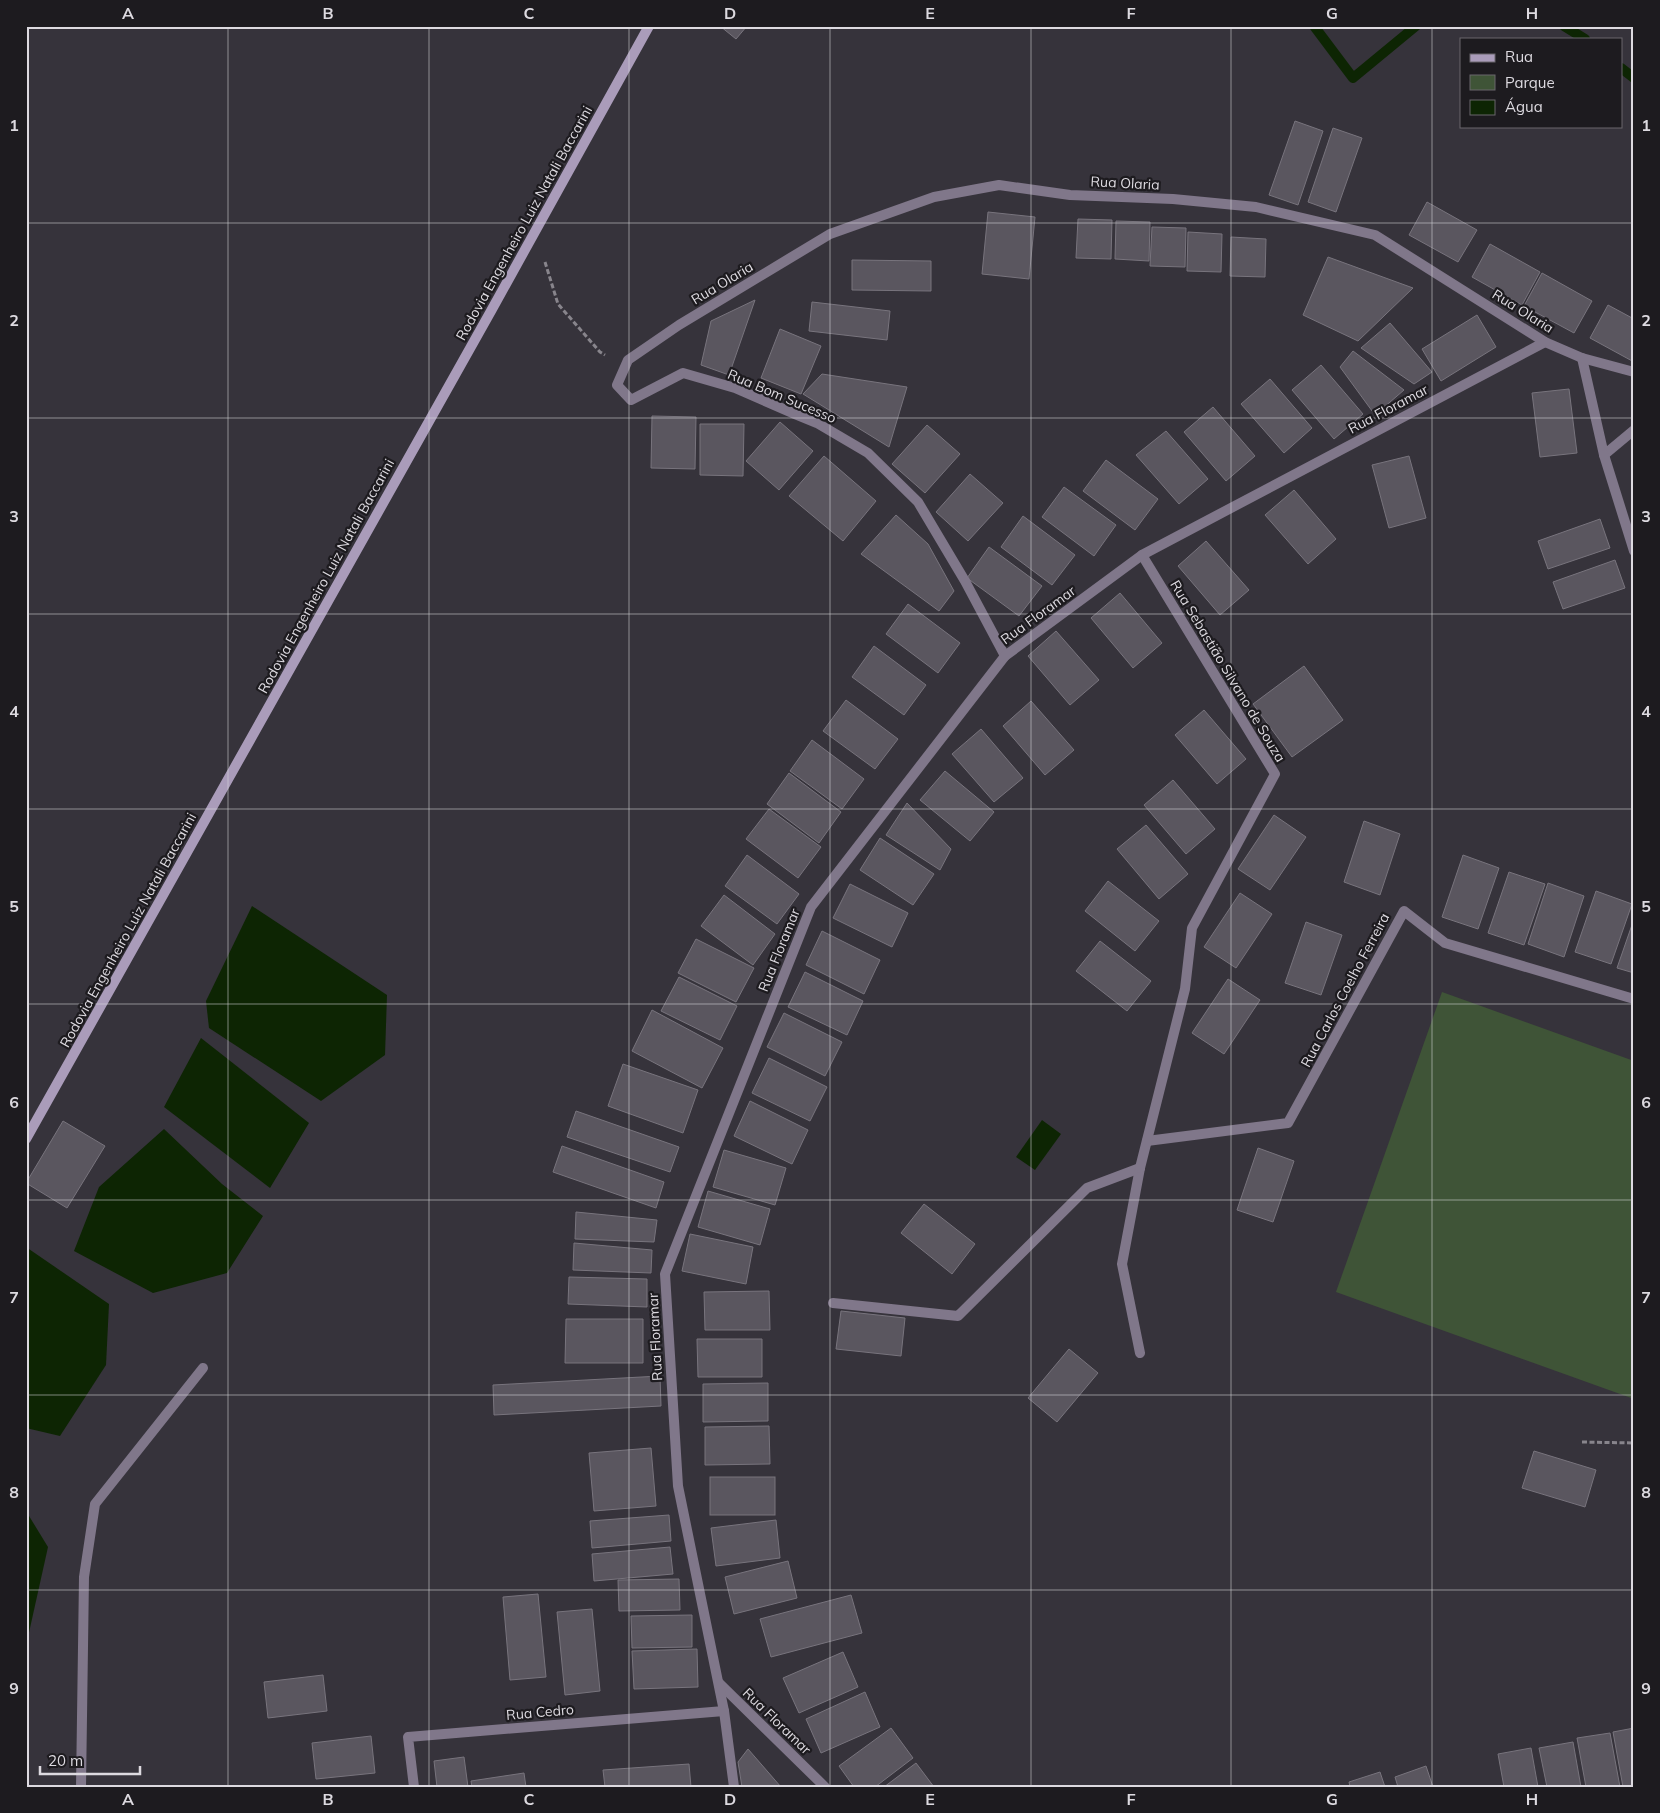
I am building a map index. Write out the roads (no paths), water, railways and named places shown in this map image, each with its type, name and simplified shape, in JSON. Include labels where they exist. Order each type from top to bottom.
[{"type":"main road","name":"Rodovia Engenheiro Luiz Natali Baccarini","points":[[26,1139],[649,26]]},
{"type":"street","name":"Rua Olaria","points":[[625,367],[628,360],[679,325],[830,234],[934,197],[1000,186],[1070,195],[1173,199],[1256,207],[1375,236],[1545,342],[1582,358],[1634,372]]},
{"type":"street","name":"Rua Floramar","points":[[825,1787],[718,1683],[678,1486],[665,1274],[811,907],[1005,656],[1142,556],[1545,342]]},
{"type":"street","points":[[1582,358],[1604,455],[1632,539],[1634,551]]},
{"type":"street","name":"Rua Bom Sucesso","points":[[625,367],[617,385],[632,400],[683,373],[735,388],[817,423],[868,453],[918,502],[965,581],[1005,656]]},
{"type":"street","points":[[1604,455],[1634,430]]},
{"type":"street","name":"Rua Sebastião Silvano de Souza","points":[[1140,1353],[1122,1264],[1146,1141],[1185,989],[1192,928],[1275,774],[1142,556]]},
{"type":"street","name":"Rua Carlos Coelho Ferreira","points":[[1146,1141],[1288,1124],[1404,910],[1445,943],[1634,999]]},
{"type":"street","points":[[833,1303],[958,1316],[1087,1188],[1140,1168]]},
{"type":"street","points":[[81,1787],[84,1577],[95,1504],[203,1368]]},
{"type":"street","points":[[718,1683],[724,1711],[734,1787]]},
{"type":"street","name":"Rua Cedro","points":[[414,1787],[408,1737],[724,1711]]},
{"type":"water","points":[[252,906],[387,995],[385,1055],[321,1101],[209,1028],[206,1001]]},
{"type":"water","points":[[201,1038],[309,1123],[270,1188],[164,1107]]},
{"type":"water","points":[[1042,1120],[1061,1134],[1035,1170],[1016,1157]]},
{"type":"water","points":[[164,1129],[222,1184],[263,1216],[227,1273],[153,1293],[74,1251],[99,1187]]},
{"type":"water","points":[[26,1247],[109,1304],[106,1365],[60,1436],[26,1428]]},
{"type":"water","points":[[26,1511],[48,1547],[26,1646]]},
{"type":"waterway","points":[[1314,26],[1353,78],[1416,26]]},
{"type":"waterway","points":[[1564,26],[1583,38]]},
{"type":"waterway","points":[[1622,69],[1634,78]]}]
